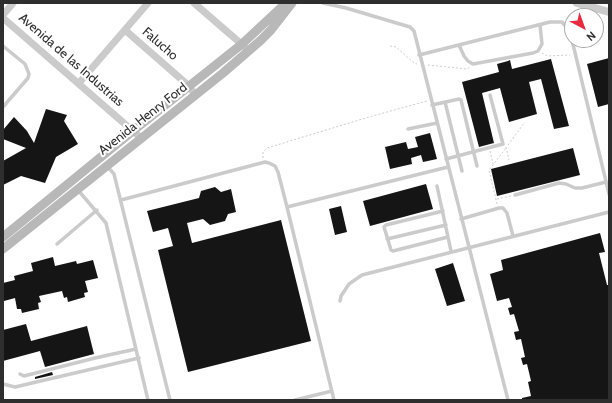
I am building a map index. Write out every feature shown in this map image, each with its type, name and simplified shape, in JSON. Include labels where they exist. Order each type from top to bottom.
[{"type":"main road","name":"Avenida Henry Ford","points":[[103,161],[141,138],[195,94],[246,47],[286,3]]},
{"type":"main road","name":"Avenida Henry Ford","points":[[3,249],[103,161],[134,130],[189,86],[271,30],[292,3]]},
{"type":"main road","name":"Avenida Henry Ford","points":[[3,237],[74,185]]},
{"type":"street","points":[[3,16],[13,3]]},
{"type":"street","points":[[79,83],[148,3]]},
{"type":"street","points":[[194,3],[246,47]]},
{"type":"street","points":[[577,3],[609,12]]},
{"type":"street","name":"Avenida de las Industrias","points":[[3,16],[134,130],[141,138]]},
{"type":"street","name":"Falucho","points":[[125,30],[189,86],[195,94]]},
{"type":"lane","points":[[324,3],[410,26],[414,31],[430,100],[508,400]]},
{"type":"lane","points":[[419,55],[550,22],[562,22],[568,29],[575,54],[609,194]]},
{"type":"lane","points":[[459,45],[464,56],[473,64],[533,53],[538,51],[542,44],[543,40],[540,25]]},
{"type":"lane","points":[[3,46],[25,64],[29,74],[28,78],[3,107]]},
{"type":"lane","points":[[446,159],[504,146],[490,96]]},
{"type":"lane","points":[[432,105],[459,99],[461,100],[478,166]]},
{"type":"lane","points":[[446,102],[462,171]]},
{"type":"lane","points":[[408,129],[437,123]]},
{"type":"lane","points":[[103,161],[114,174],[170,400]]},
{"type":"lane","points":[[121,200],[265,162],[272,164],[277,168],[334,400]]},
{"type":"lane","points":[[287,207],[448,167]]},
{"type":"lane","points":[[515,195],[559,183],[575,188],[582,188],[606,182]]},
{"type":"lane","points":[[74,185],[97,210],[106,223],[148,400]]},
{"type":"lane","points":[[437,186],[452,251]]},
{"type":"lane","points":[[461,219],[503,208],[507,213],[513,236]]},
{"type":"lane","points":[[57,244],[97,210]]},
{"type":"lane","points":[[442,211],[386,225],[384,227],[391,250],[394,252],[448,237]]},
{"type":"lane","points":[[340,301],[341,296],[349,284],[362,275],[609,212]]},
{"type":"lane","points":[[387,238],[446,225]]},
{"type":"lane","points":[[20,374],[24,376],[136,349]]},
{"type":"lane","points":[[3,384],[9,387],[14,387],[139,358]]},
{"type":"lane","points":[[295,400],[332,391]]},
{"type":"path","points":[[390,46],[396,47],[414,63],[467,69],[473,64]]},
{"type":"path","points":[[538,51],[547,56],[575,54]]},
{"type":"path","points":[[265,162],[263,155],[267,148],[430,100]]},
{"type":"path","points":[[499,208],[489,170],[504,146],[525,122]]},
{"type":"path","points":[[504,146],[509,160]]},
{"type":"path","points":[[489,149],[493,164]]},
{"type":"path","points":[[496,199],[515,195]]},
{"type":"building","points":[[609,58],[609,104],[598,107],[587,64]]},
{"type":"building","points":[[551,59],[569,126],[554,129],[541,79],[529,82],[537,114],[509,122],[500,88],[482,93],[494,143],[479,147],[462,82],[499,72],[497,64],[510,60],[512,69]]},
{"type":"building","points":[[46,109],[67,115],[64,121],[78,144],[56,157],[45,183],[21,176],[3,185],[3,161],[26,148],[3,139],[3,130],[14,117],[27,131],[34,143]]},
{"type":"building","points":[[430,133],[437,159],[423,162],[421,155],[411,158],[412,164],[390,169],[385,147],[406,142],[408,149],[418,147],[415,137]]},
{"type":"building","points":[[573,148],[580,175],[497,196],[491,169]]},
{"type":"building","points":[[426,184],[433,209],[370,226],[363,201]]},
{"type":"building","points":[[215,187],[221,192],[231,189],[236,212],[228,214],[225,221],[210,225],[203,219],[187,223],[192,243],[281,220],[311,341],[188,372],[158,250],[173,246],[168,228],[153,232],[147,211],[199,198],[201,191]]},
{"type":"building","points":[[341,206],[347,232],[335,235],[329,209]]},
{"type":"building","points":[[600,233],[605,252],[599,253],[607,285],[609,285],[609,400],[522,400],[522,398],[531,396],[528,382],[531,381],[527,364],[523,365],[521,358],[525,357],[521,339],[516,340],[514,332],[519,331],[514,314],[510,315],[508,308],[512,307],[509,298],[497,301],[490,274],[503,270],[501,260]]},
{"type":"building","points":[[53,257],[55,266],[76,261],[77,264],[93,260],[98,278],[85,281],[88,292],[84,293],[85,297],[68,302],[67,297],[64,298],[62,291],[39,296],[41,302],[38,303],[39,309],[22,313],[21,309],[17,309],[15,298],[4,301],[3,283],[15,280],[14,276],[33,271],[31,263]]},
{"type":"building","points":[[453,263],[465,301],[447,306],[435,269]]},
{"type":"building","points":[[26,324],[31,341],[87,326],[94,354],[45,367],[40,351],[3,361],[3,330]]},
{"type":"building","points":[[52,372],[53,375],[35,379],[35,377]]}]
